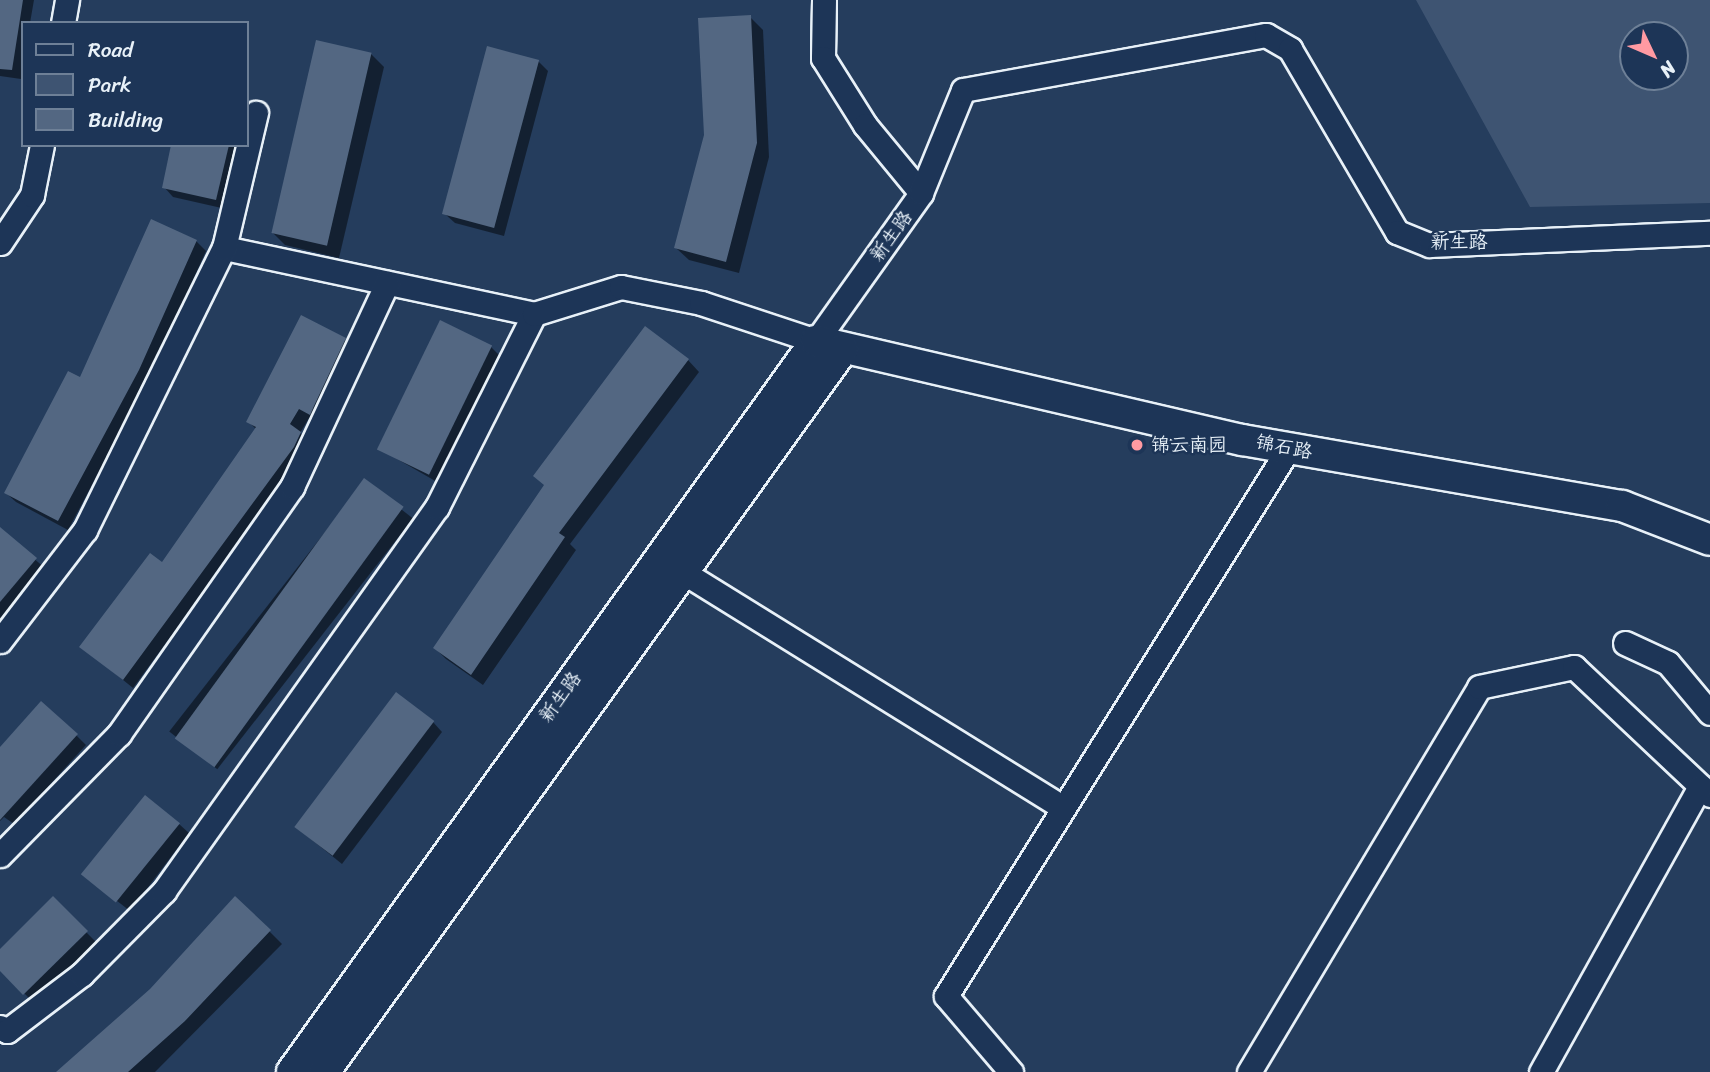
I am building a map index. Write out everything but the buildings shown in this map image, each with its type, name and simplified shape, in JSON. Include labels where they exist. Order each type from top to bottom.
[{"type":"street","points":[[63,21],[67,0]]},
{"type":"street","points":[[824,0],[823,58],[864,125],[921,193]]},
{"type":"street","name":"新生路","points":[[324,1072],[683,572],[830,345],[921,193],[963,90],[1266,35],[1290,48],[1397,232],[1430,245],[1708,234]]},
{"type":"street","points":[[248,147],[256,113]]},
{"type":"street","points":[[0,243],[32,195],[42,147]]},
{"type":"street","points":[[0,641],[85,530],[224,248],[248,147]]},
{"type":"street","points":[[224,248],[534,314],[621,287],[701,303],[830,345]]},
{"type":"street","points":[[0,855],[118,734],[292,487],[387,283]]},
{"type":"street","points":[[0,1027],[7,1031],[82,974],[164,891],[437,507],[534,314]]},
{"type":"street","name":"新生路","points":[[292,1072],[830,345]]},
{"type":"street","name":"锦石路","points":[[830,345],[1289,448],[1622,506],[1710,540]]},
{"type":"street","points":[[1011,1072],[946,996],[1289,448]]},
{"type":"street","points":[[683,572],[1063,808]]},
{"type":"street","points":[[1625,643],[1668,663],[1710,713]]},
{"type":"street","points":[[1249,1072],[1479,687],[1574,667],[1705,790],[1541,1072]]},
{"type":"green space","points":[[1416,0],[1710,0],[1710,203],[1530,207]]},
{"type":"place","name":"锦云南园","points":[[1137,445]]}]
